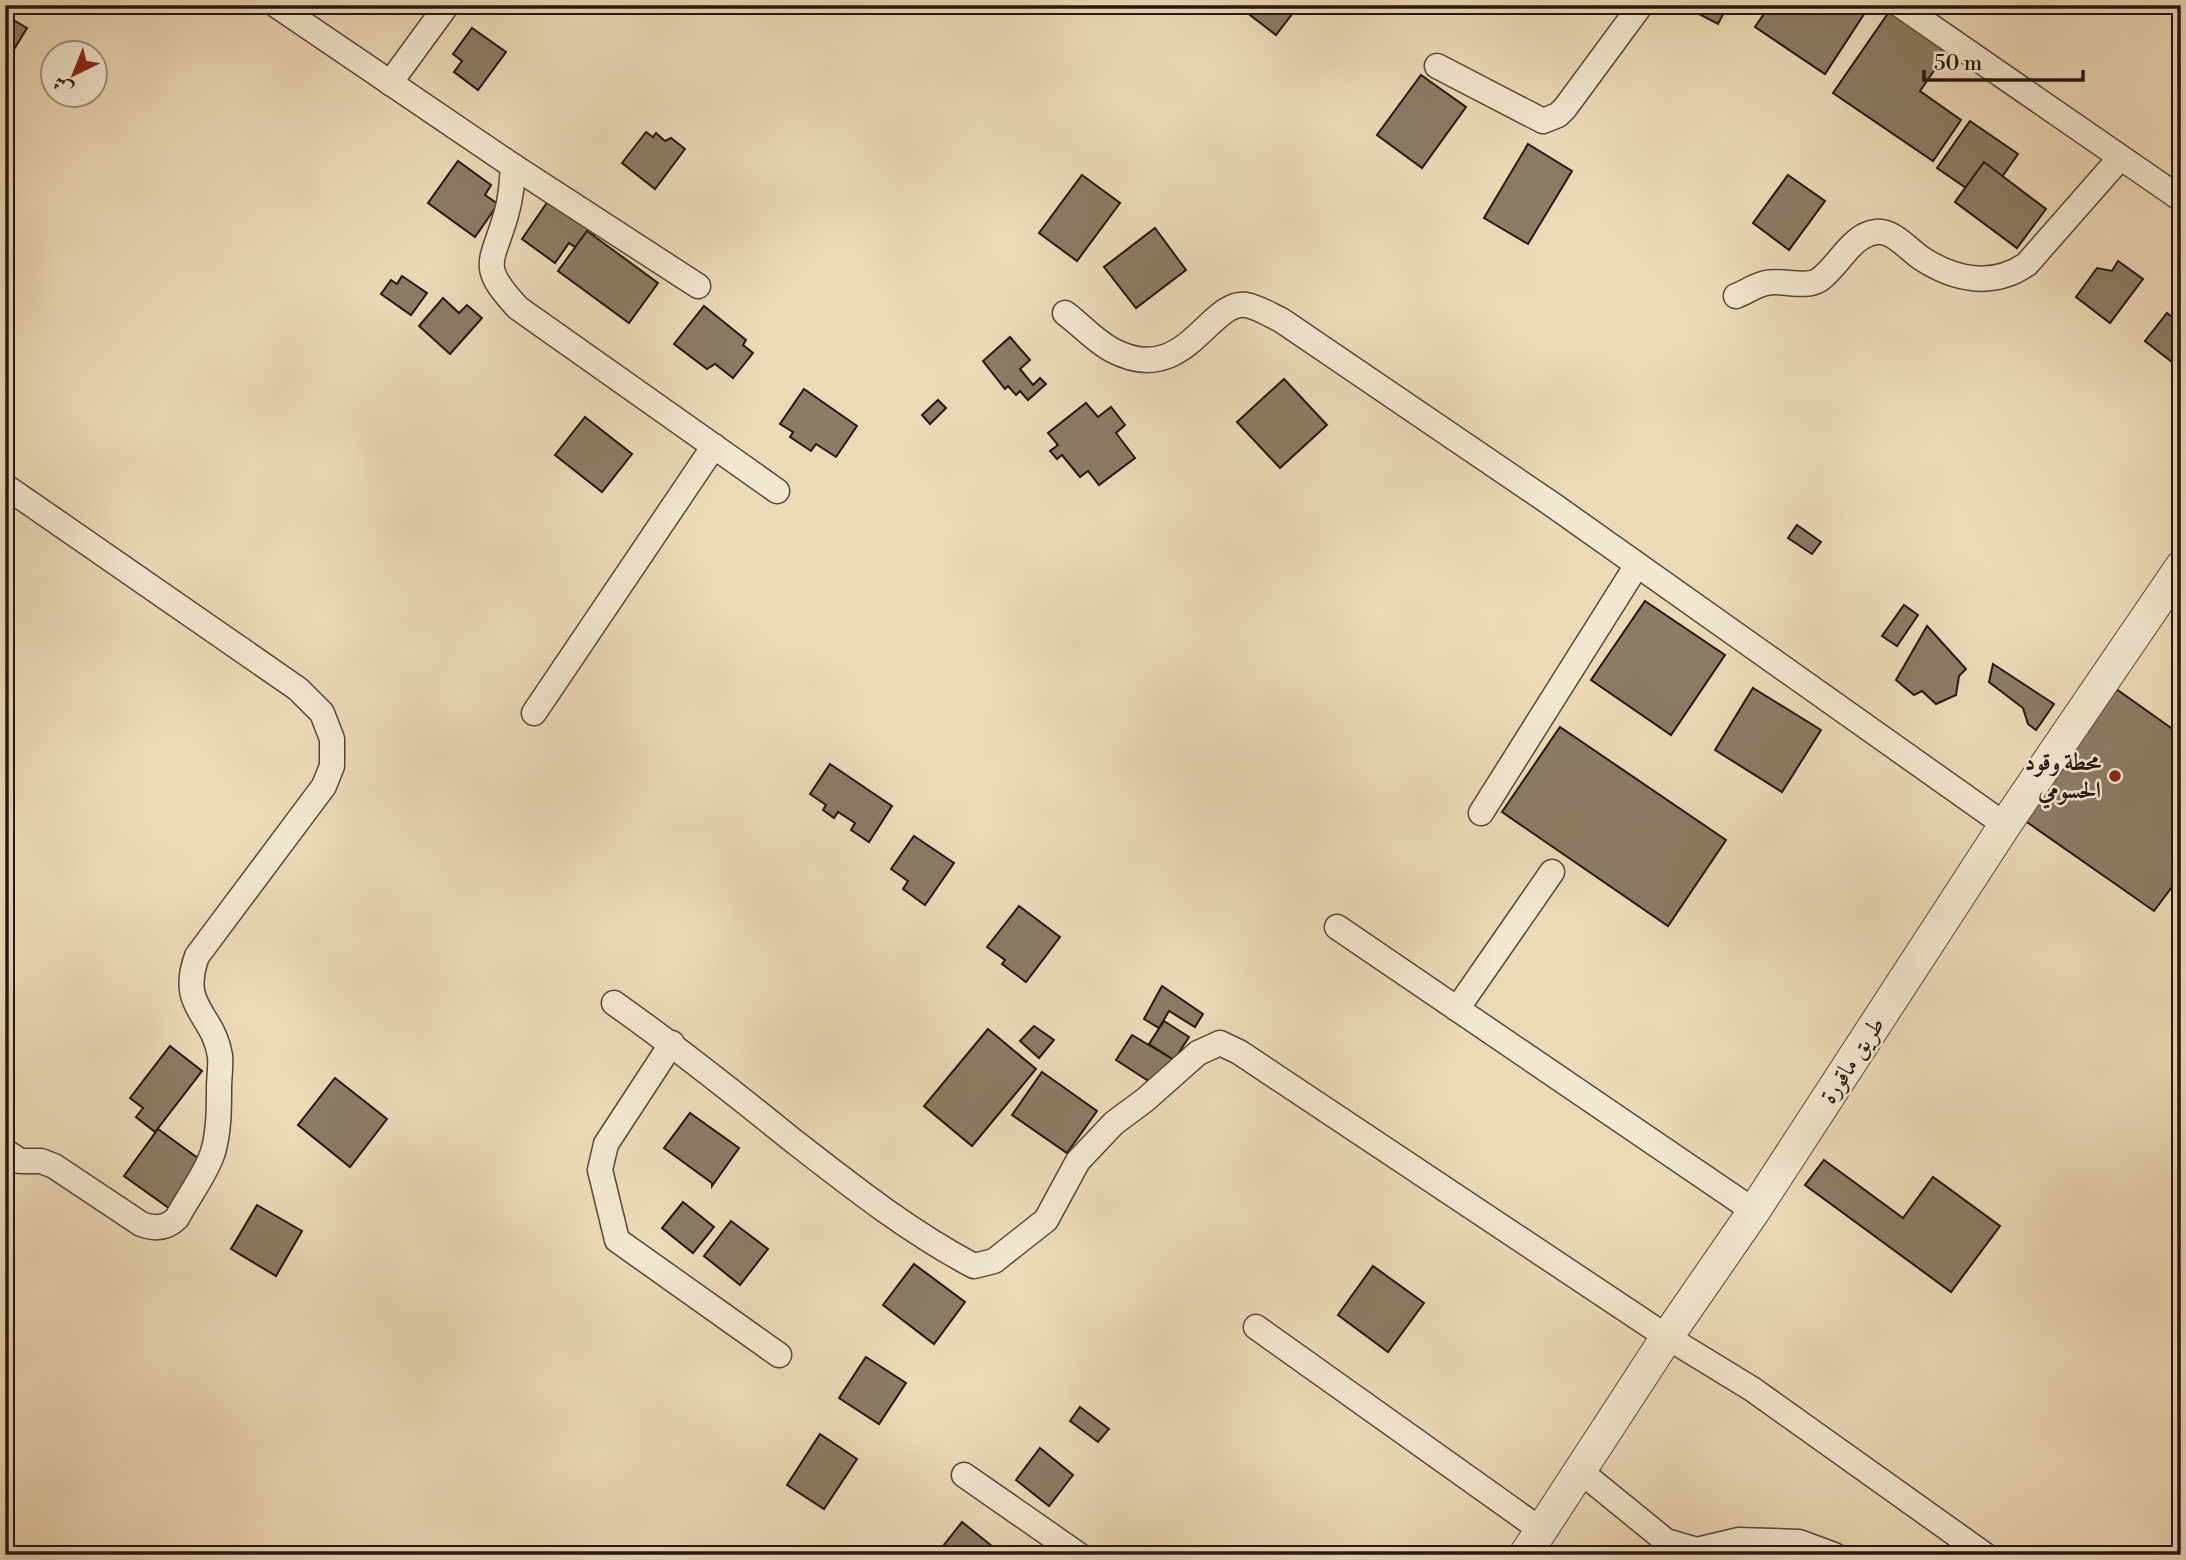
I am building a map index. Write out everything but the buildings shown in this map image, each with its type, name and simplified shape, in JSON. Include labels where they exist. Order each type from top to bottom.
[{"type":"street","points":[[276,5],[513,166],[698,286]]},
{"type":"street","points":[[390,83],[447,5]]},
{"type":"street","points":[[1437,66],[1543,121],[1550,119],[1565,108],[1641,5]]},
{"type":"street","points":[[1900,5],[1926,12],[2120,158],[2181,199]]},
{"type":"street","points":[[1736,296],[1764,283],[1805,283],[1818,280],[1863,236],[1875,232],[1884,232],[1895,237],[1922,258],[1951,274],[1977,279],[2014,273],[2026,264],[2120,158]]},
{"type":"street","points":[[513,166],[506,216],[490,260],[502,291],[518,308],[777,491]]},
{"type":"street","points":[[1065,313],[1111,349],[1132,358],[1151,360],[1173,354],[1188,345],[1232,308],[1244,305],[1281,320],[1637,565],[2005,825]]},
{"type":"street","points":[[534,713],[714,446]]},
{"type":"street","points":[[5,486],[298,689],[322,713],[332,739],[332,766],[324,786],[197,956],[194,964],[190,986],[193,999],[208,1025],[220,1055],[220,1110],[212,1154],[177,1218],[172,1223],[153,1229],[141,1224],[54,1166],[41,1161],[20,1161],[5,1151]]},
{"type":"street","points":[[1481,813],[1637,565]]},
{"type":"street","name":"طريق ماقورة","points":[[1533,1543],[1667,1337],[1754,1212],[2005,825],[2181,567]]},
{"type":"street","points":[[1457,1009],[1552,872]]},
{"type":"street","points":[[1337,927],[1754,1212]]},
{"type":"street","points":[[614,1003],[672,1044],[873,1203],[974,1266],[994,1261],[1046,1220],[1077,1161],[1114,1123],[1146,1100],[1198,1052],[1220,1043],[1239,1052],[1667,1337],[1752,1389],[1985,1555]]},
{"type":"street","points":[[672,1044],[606,1144],[600,1170],[617,1240],[779,1355]]},
{"type":"street","points":[[1256,1327],[1533,1543]]},
{"type":"street","points":[[1580,1472],[1666,1541],[1696,1550],[1739,1541],[1799,1542],[1834,1555]]},
{"type":"street","points":[[964,1475],[1079,1555]]},
{"type":"place","name":"محطة وقود الحسومي","points":[[2115,776]]}]
